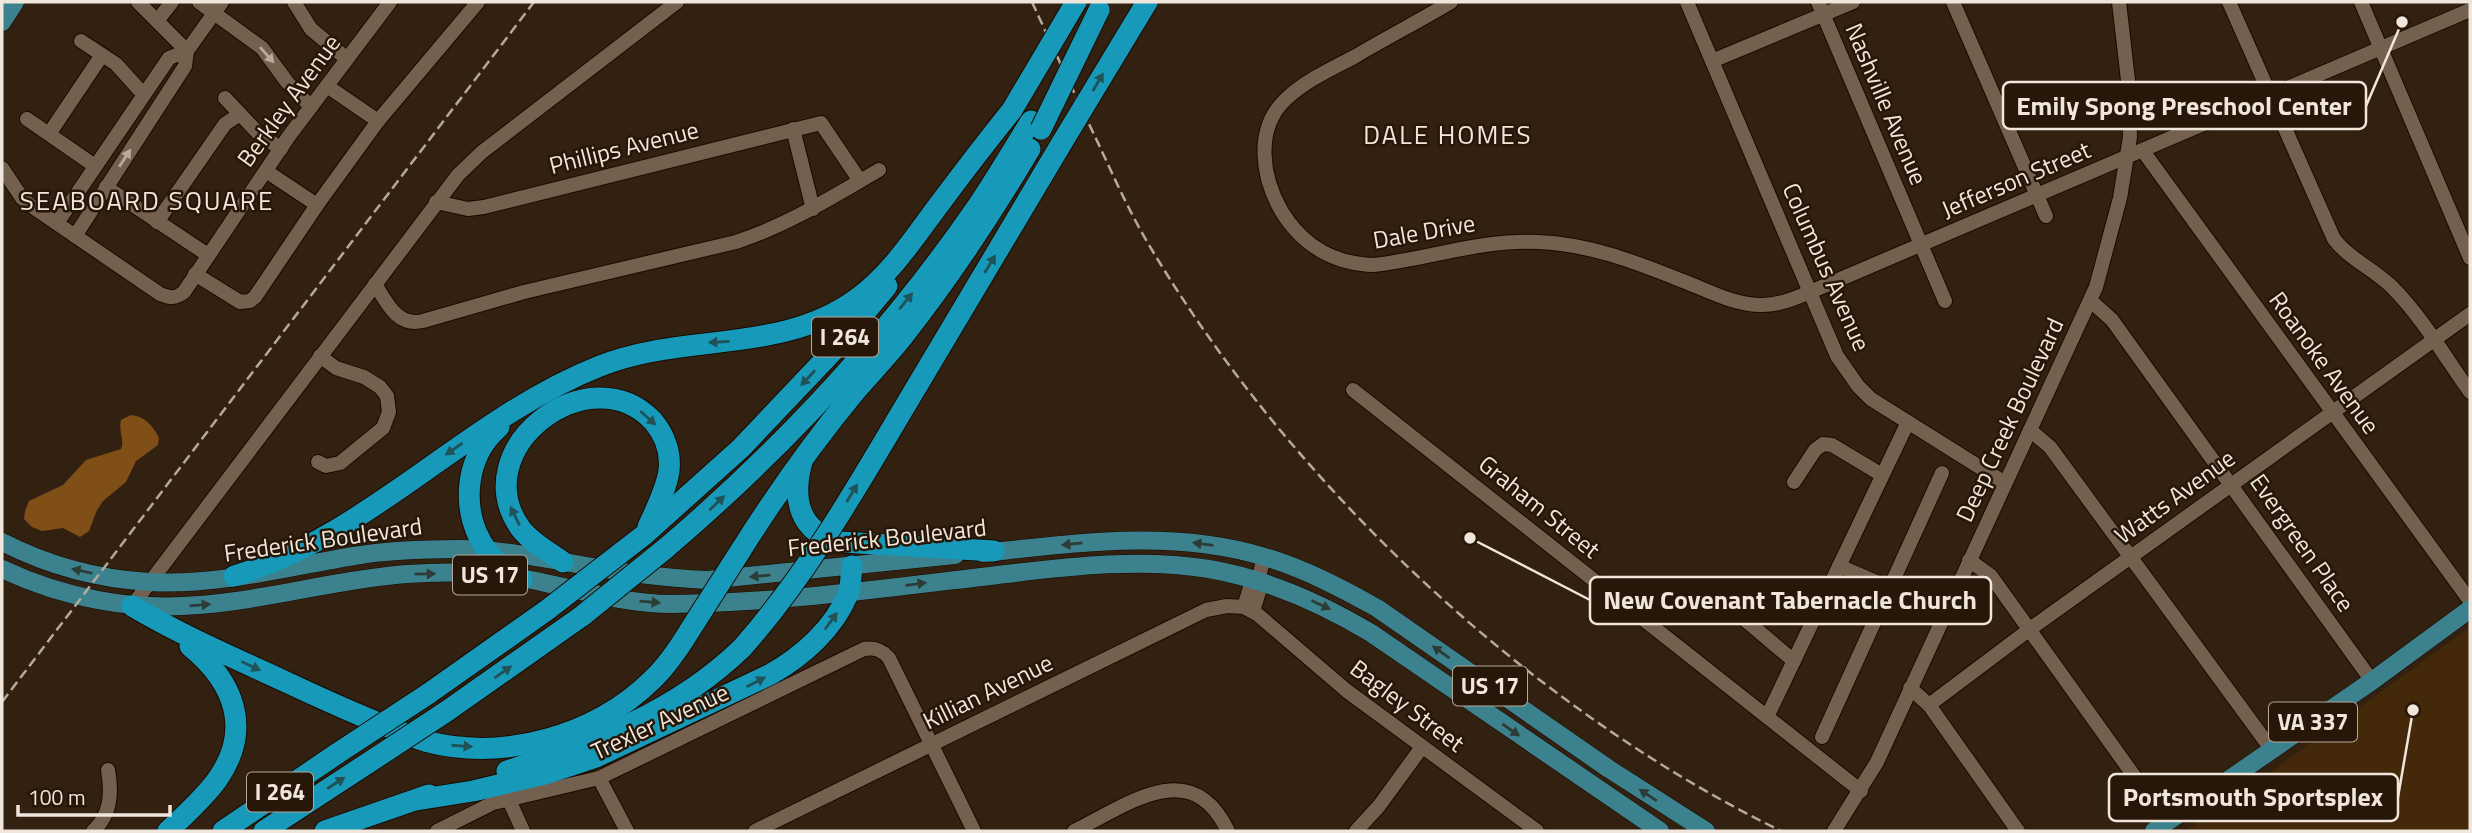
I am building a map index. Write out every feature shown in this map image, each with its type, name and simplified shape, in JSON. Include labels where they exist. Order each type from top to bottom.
[{"type":"highway","name":"I 264","points":[[223,831],[428,694],[547,610],[645,535],[741,448],[833,351],[917,248],[981,159],[1076,2]]},
{"type":"highway","points":[[325,831],[563,752],[631,725],[702,682],[742,648],[773,613],[817,551],[1147,2]]},
{"type":"highway","name":"I 264","points":[[264,831],[447,711],[582,616],[666,548],[793,429],[887,325],[978,206],[1036,125],[1101,6]]},
{"type":"highway","points":[[234,576],[261,568],[312,546],[532,398],[566,380],[621,358],[680,345],[772,336],[803,327],[840,310],[859,298],[892,268],[1012,110]]},
{"type":"highway","points":[[132,606],[167,627],[342,708],[425,741],[487,748],[532,743],[576,729],[614,710],[652,681],[678,649],[778,491],[852,395],[904,336],[1003,194],[1036,125]]},
{"type":"highway","points":[[522,579],[503,567],[486,550],[472,517],[469,488],[471,473],[485,441],[532,398]]},
{"type":"highway","points":[[564,562],[532,541],[522,531],[506,492],[508,468],[522,439],[540,419],[563,406],[592,399],[619,401],[641,411],[657,425],[667,447],[668,475],[645,535]]},
{"type":"highway","points":[[804,457],[798,479],[798,503],[807,523],[822,536],[841,542],[994,551]]},
{"type":"highway","points":[[416,800],[473,791],[545,774],[596,757],[732,694],[794,661],[810,647],[832,620],[848,593],[852,566]]},
{"type":"highway","points":[[167,627],[217,671],[230,695],[236,721],[232,750],[219,777],[168,831]]},
{"type":"main road","points":[[2,22],[15,2]]},
{"type":"main road","name":"Frederick Boulevard","points":[[2,542],[39,559],[65,567],[112,578],[149,582],[234,576],[388,551],[438,549],[486,550],[668,579],[707,580],[1102,541],[1140,540],[1218,546],[1264,557],[1310,574],[1377,608],[1620,777],[1706,831]]},
{"type":"main road","name":"Frederick Boulevard","points":[[2,569],[57,590],[132,606],[198,606],[379,576],[412,574],[477,573],[665,604],[729,603],[848,593],[1048,569],[1140,563],[1196,567],[1258,581],[1318,604],[1371,633],[1660,831]]},
{"type":"main road","name":"VA 337","points":[[2161,827],[2372,681],[2470,609]]},
{"type":"street","points":[[138,2],[187,51]]},
{"type":"street","points":[[157,21],[172,2]]},
{"type":"street","points":[[199,2],[218,7],[262,48],[287,82],[311,107]]},
{"type":"street","name":"Berkley Avenue","points":[[75,236],[160,294],[170,298],[177,297],[311,107],[390,2]]},
{"type":"street","points":[[195,274],[240,302],[250,302],[378,121],[478,2]]},
{"type":"street","points":[[132,606],[458,175],[482,152],[677,2]]},
{"type":"street","name":"Dale Drive","points":[[1451,2],[1310,82],[1286,99],[1276,111],[1264,147],[1268,181],[1283,214],[1305,241],[1333,258],[1359,265],[1374,265],[1483,244],[1538,242],[1573,245],[1616,255],[1746,304],[1771,305],[1810,292]]},
{"type":"street","name":"Columbus Avenue","points":[[1687,2],[1846,371],[1871,398],[2005,483]]},
{"type":"street","points":[[1712,61],[1821,8],[1853,2]]},
{"type":"street","points":[[1954,2],[2046,216]]},
{"type":"street","name":"Deep Creek Boulevard","points":[[1834,831],[1877,762],[2091,301],[2110,240],[2130,137],[2129,89],[2119,2]]},
{"type":"street","points":[[2229,2],[2334,239],[2350,256],[2391,286],[2470,392]]},
{"type":"street","points":[[2361,2],[2470,258]]},
{"type":"street","points":[[298,3],[311,29],[347,59]]},
{"type":"street","points":[[2,168],[22,198],[75,236],[185,66],[187,51],[218,7]]},
{"type":"street","name":"Nashville Avenue","points":[[1821,8],[1945,301]]},
{"type":"street","name":"Jefferson Street","points":[[1810,292],[2470,10]]},
{"type":"street","points":[[80,41],[116,64],[144,95]]},
{"type":"street","points":[[57,223],[169,58],[187,51]]},
{"type":"street","points":[[49,134],[102,55]]},
{"type":"street","points":[[327,86],[378,121]]},
{"type":"street","points":[[225,98],[257,132],[281,149]]},
{"type":"street","points":[[157,222],[225,124],[240,114]]},
{"type":"street","points":[[27,119],[95,166]]},
{"type":"street","name":"Phillips Avenue","points":[[436,202],[468,209],[484,207],[821,122],[860,181]]},
{"type":"street","points":[[793,129],[813,209]]},
{"type":"street","name":"Roanoke Avenue","points":[[2143,151],[2470,601]]},
{"type":"street","points":[[374,284],[394,313],[408,322],[416,322],[524,292],[736,242],[763,233],[813,209],[879,170]]},
{"type":"street","points":[[266,171],[317,205]]},
{"type":"street","points":[[106,187],[208,256]]},
{"type":"street","name":"Evergreen Place","points":[[2091,301],[2112,320],[2372,681]]},
{"type":"street","name":"Watts Avenue","points":[[1929,705],[2030,629],[2470,314]]},
{"type":"street","points":[[318,462],[326,466],[340,463],[383,428],[389,412],[387,397],[373,381],[336,368],[320,356]]},
{"type":"street","name":"Graham Street","points":[[1353,390],[1861,791]]},
{"type":"street","points":[[1767,717],[1908,422]]},
{"type":"street","points":[[2030,430],[2050,447],[2272,750]]},
{"type":"street","points":[[1794,482],[1815,450],[1823,444],[1832,445],[1882,475]]},
{"type":"street","points":[[1822,737],[1942,473]]},
{"type":"street","points":[[1249,609],[1251,584],[1258,581],[1264,557]]},
{"type":"street","points":[[1969,559],[1991,576],[2030,629],[2161,827]]},
{"type":"street","points":[[1839,566],[1946,611]]},
{"type":"street","points":[[1725,603],[1794,661]]},
{"type":"street","name":"Killian Avenue","points":[[755,831],[1206,610],[1227,606],[1249,609]]},
{"type":"street","name":"Bagley Street","points":[[1249,609],[1267,620],[1347,691],[1527,828]]},
{"type":"street","name":"Trexler Avenue","points":[[437,831],[493,803],[599,778],[864,649],[878,649],[891,663],[931,745]]},
{"type":"street","points":[[1910,688],[1929,705],[2018,831]]},
{"type":"street","points":[[931,745],[974,831]]},
{"type":"street","points":[[1356,831],[1379,806],[1422,747]]},
{"type":"street","points":[[93,831],[103,820],[107,810],[111,785],[108,770]]},
{"type":"street","points":[[599,778],[628,831]]},
{"type":"street","points":[[1074,831],[1153,793],[1175,789],[1186,790],[1205,799],[1215,808],[1228,831]]},
{"type":"street","points":[[509,800],[523,831]]},
{"type":"shaded area","points":[[131,415],[145,420],[151,426],[159,438],[158,445],[136,461],[126,482],[103,501],[89,531],[80,537],[63,528],[42,531],[32,527],[24,519],[29,501],[63,485],[86,460],[121,449],[121,420]]},
{"type":"shaded area","points":[[2470,627],[2470,831],[2185,831],[2242,793]]},
{"type":"railway","points":[[2,702],[534,2]]},
{"type":"railway","points":[[1032,2],[1118,186],[1152,250],[1210,339],[1275,424],[1348,506],[1426,584],[1509,656],[1597,722],[1688,781],[1781,831]]},
{"type":"place","name":"Emily Spong Preschool Center","points":[[2402,22]]},
{"type":"place","name":"New Covenant Tabernacle Church","points":[[1470,538]]},
{"type":"place","name":"Portsmouth Sportsplex","points":[[2413,710]]},
{"type":"district","name":"DALE HOMES","points":[[1448,135]]},
{"type":"district","name":"SEABOARD SQUARE","points":[[147,201]]}]
